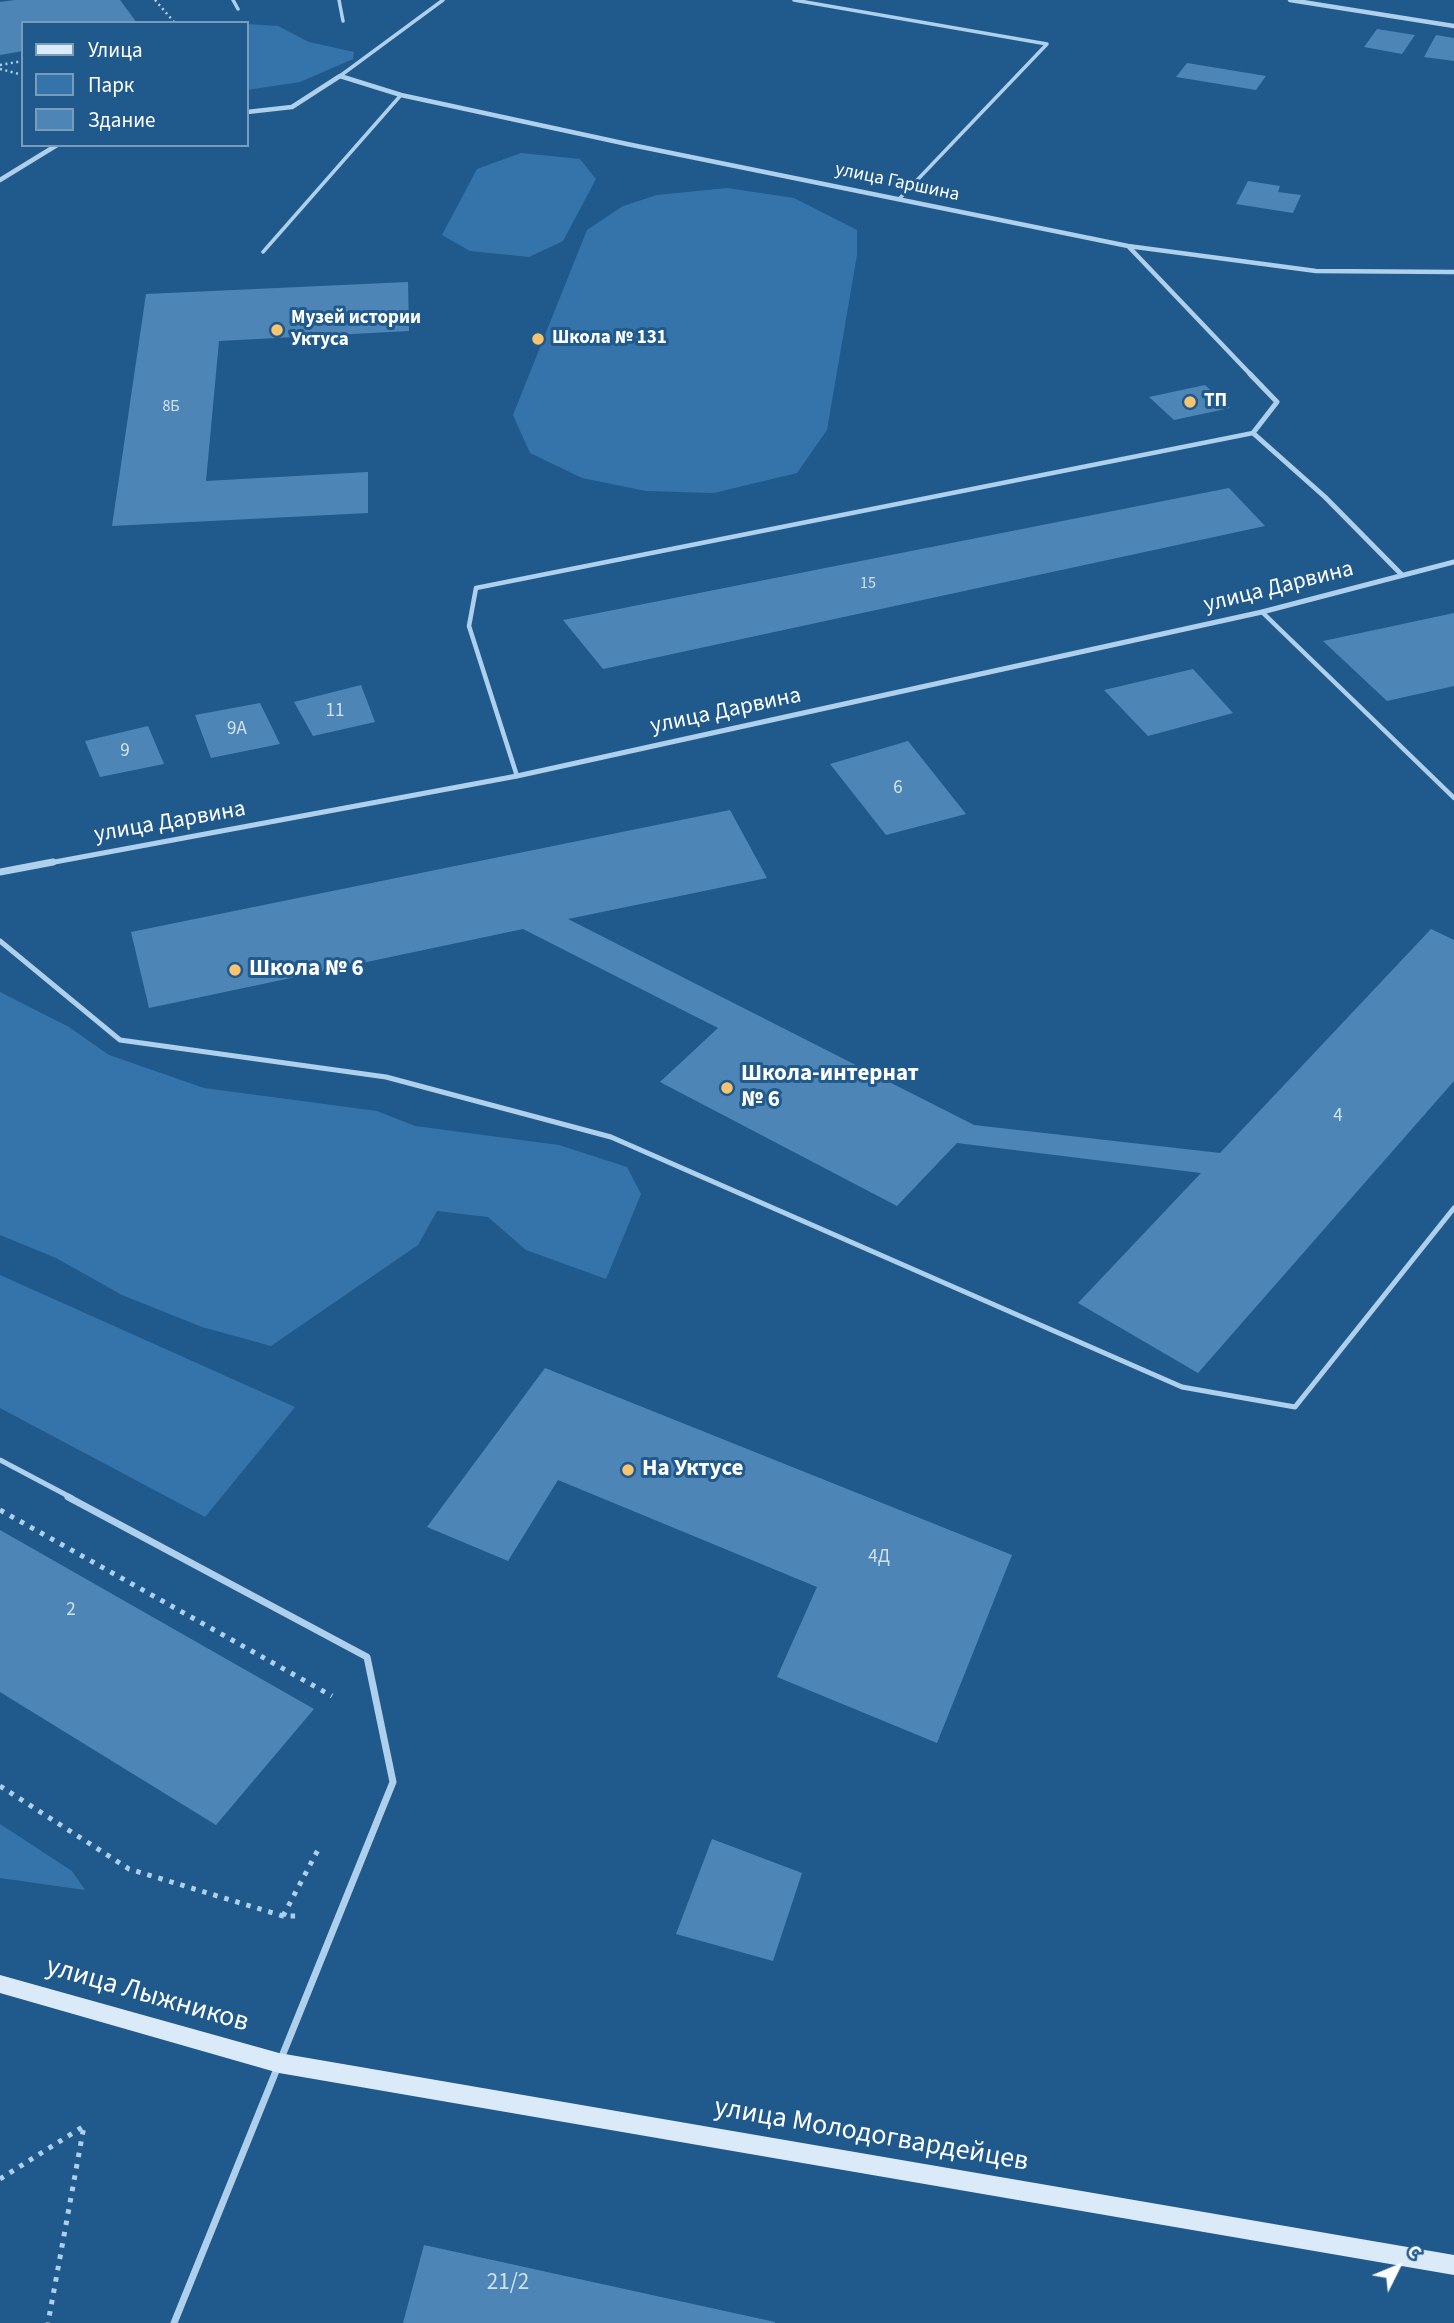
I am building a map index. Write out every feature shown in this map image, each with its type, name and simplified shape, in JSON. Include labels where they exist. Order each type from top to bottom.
[{"type":"street","points":[[1290,0],[1454,26]]},
{"type":"street","name":"улица Гаршина","points":[[340,76],[401,95],[627,144],[1128,246],[1316,271],[1454,271]]},
{"type":"street","points":[[248,112],[292,107],[340,76]]},
{"type":"street","points":[[0,180],[54,147]]},
{"type":"street","points":[[1128,246],[1278,402],[1253,433],[1325,497],[1402,575]]},
{"type":"street","name":"улица Дарвина","points":[[0,872],[517,776],[1262,612],[1454,562]]},
{"type":"street","name":"улица Лыжников","points":[[0,1984],[279,2063]]},
{"type":"street","name":"улица Молодогвардейцев","points":[[279,2063],[1454,2264]]},
{"type":"lane","points":[[233,0],[238,9]]},
{"type":"lane","points":[[339,0],[343,21]]},
{"type":"lane","points":[[340,76],[443,0]]},
{"type":"lane","points":[[793,0],[1047,44],[900,198]]},
{"type":"lane","points":[[263,252],[401,95]]},
{"type":"lane","points":[[517,776],[469,626],[476,588],[499,581],[1253,433]]},
{"type":"lane","points":[[1262,612],[1454,798]]},
{"type":"lane","points":[[0,941],[120,1040],[386,1077],[611,1137],[1182,1387],[1295,1407],[1454,1208]]},
{"type":"lane","points":[[0,1460],[367,1657],[393,1782],[174,2323]]},
{"type":"path","points":[[155,0],[173,21]]},
{"type":"path","points":[[0,67],[21,62]]},
{"type":"path","points":[[0,67],[21,74]]},
{"type":"path","points":[[0,1510],[344,1702]]},
{"type":"path","points":[[0,1786],[129,1869],[283,1916],[338,1918]]},
{"type":"path","points":[[283,1916],[321,1844]]},
{"type":"path","points":[[0,2179],[84,2126],[48,2323]]},
{"type":"green space","points":[[248,24],[278,26],[309,42],[354,52],[353,59],[300,82],[248,90]]},
{"type":"green space","points":[[521,153],[580,159],[596,179],[563,241],[529,257],[470,251],[442,235],[477,169]]},
{"type":"green space","points":[[727,188],[794,198],[857,230],[857,255],[827,430],[797,473],[714,493],[646,491],[582,478],[530,453],[513,415],[587,230],[623,206],[657,195]]},
{"type":"green space","points":[[0,992],[69,1027],[109,1055],[204,1088],[377,1111],[415,1126],[559,1145],[627,1167],[641,1194],[606,1279],[526,1250],[488,1217],[437,1211],[418,1245],[271,1346],[202,1327],[122,1295],[56,1258],[0,1235]]},
{"type":"green space","points":[[0,1275],[295,1407],[205,1517],[0,1408]]},
{"type":"green space","points":[[0,1824],[72,1871],[85,1890],[0,1878]]},
{"type":"building","points":[[120,0],[136,21],[21,21],[21,51],[0,55],[0,2]]},
{"type":"building","points":[[1377,29],[1415,35],[1402,54],[1364,47]]},
{"type":"building","points":[[1436,35],[1454,38],[1454,61],[1424,57]]},
{"type":"building","points":[[1187,63],[1266,76],[1256,90],[1176,77]]},
{"type":"building","points":[[1248,181],[1280,186],[1278,192],[1301,195],[1293,213],[1236,204]]},
{"type":"building","points":[[408,282],[409,331],[219,341],[206,481],[368,472],[368,513],[112,526],[146,294]]},
{"type":"building","name":"ТП","points":[[1205,385],[1230,408],[1174,420],[1149,397]]},
{"type":"building","points":[[1229,488],[1265,526],[603,669],[563,620]]},
{"type":"building","points":[[1454,613],[1454,686],[1387,701],[1323,641]]},
{"type":"building","points":[[1193,669],[1233,713],[1148,736],[1104,690]]},
{"type":"building","points":[[361,685],[375,722],[313,736],[294,702]]},
{"type":"building","points":[[260,703],[280,744],[211,758],[195,715]]},
{"type":"building","points":[[148,726],[164,764],[100,777],[85,741]]},
{"type":"building","points":[[908,741],[966,814],[886,835],[830,764]]},
{"type":"building","points":[[730,810],[767,878],[568,919],[974,1125],[1220,1153],[1431,929],[1454,940],[1454,1081],[1198,1373],[1078,1303],[1201,1173],[957,1143],[897,1206],[660,1082],[718,1028],[523,929],[149,1008],[131,932]]},
{"type":"building","points":[[545,1368],[1012,1555],[937,1743],[777,1677],[817,1587],[558,1480],[508,1561],[427,1527]]},
{"type":"building","points":[[0,1530],[314,1709],[216,1825],[0,1692]]},
{"type":"building","points":[[712,1839],[802,1873],[773,1961],[676,1934]]},
{"type":"building","points":[[424,2245],[775,2322],[775,2323],[403,2323]]},
{"type":"place","name":"Музей истории Уктуса","points":[[277,330]]},
{"type":"place","name":"Школа № 131","points":[[538,339]]},
{"type":"place","name":"ТП","points":[[1190,402]]},
{"type":"place","name":"Школа № 6","points":[[235,970]]},
{"type":"place","name":"Школа-интернат № 6","points":[[727,1088]]},
{"type":"place","name":"На Уктусе","points":[[628,1470]]}]
